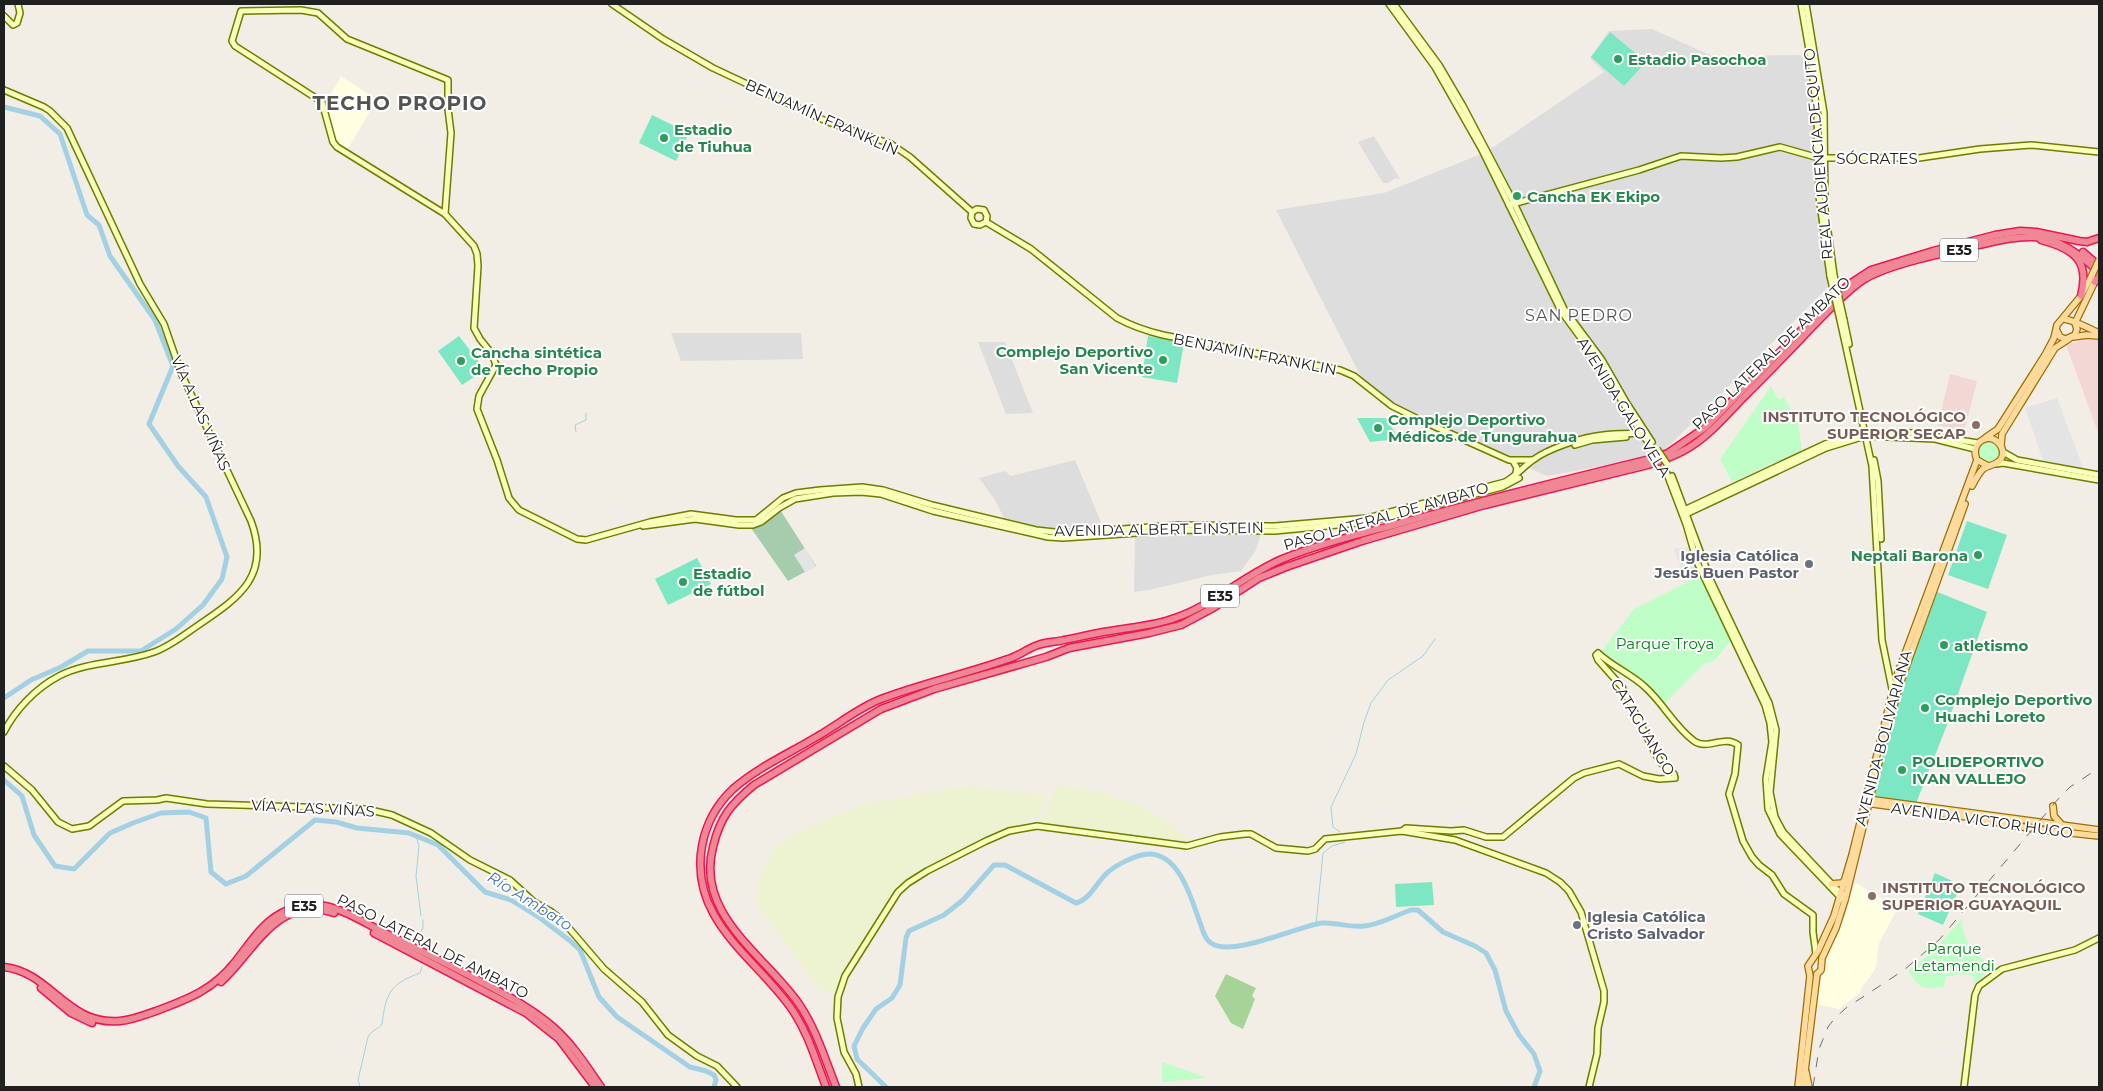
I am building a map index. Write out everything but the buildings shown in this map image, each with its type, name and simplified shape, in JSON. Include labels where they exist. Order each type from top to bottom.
[{"type":"highway","name":"PASO LATERAL DE AMBATO","points":[[826,1087],[807,1038],[795,1014],[726,934],[713,915],[704,892],[701,872],[702,849],[708,824],[732,789],[751,776],[853,713],[879,700],[935,681],[1011,659],[1037,645],[1108,631],[1151,625],[1175,618],[1208,602],[1257,572],[1282,560],[1359,534],[1668,453],[1706,427],[1832,298],[1871,270],[1933,251],[2010,232],[2036,232],[2087,242],[2099,238]]},
{"type":"highway","name":"PASO LATERAL DE AMBATO","points":[[836,1087],[807,1017],[797,1001],[733,928],[721,911],[712,890],[709,872],[711,853],[718,828],[736,800],[754,785],[881,709],[934,689],[1046,657],[1069,648],[1150,633],[1181,625],[1213,608],[1259,578],[1286,567],[1362,541],[1481,506],[1648,465],[1684,451],[1716,426],[1838,301],[1863,280],[1873,274],[1935,256],[1996,240],[2023,237]]},
{"type":"highway","points":[[2023,237],[2044,237],[2056,240],[2076,252],[2097,276]]},
{"type":"highway","points":[[2023,237],[2061,247],[2078,260],[2084,270],[2085,281],[2081,296]]},
{"type":"highway","points":[[2062,237],[2099,266]]},
{"type":"highway","name":"PASO LATERAL DE AMBATO","points":[[4,967],[24,972],[38,980],[86,1017],[101,1021],[122,1021],[192,998],[203,992],[234,964],[265,924],[279,914],[302,906],[327,906],[435,958],[534,1012],[562,1035],[579,1055],[601,1087]]},
{"type":"highway","name":"PASO LATERAL DE AMBATO","points":[[4,971],[22,976],[36,984],[71,1013],[85,1021],[100,1025],[122,1025],[141,1020],[205,995],[237,967],[266,930],[281,918],[301,910],[329,912],[424,958],[526,1013],[559,1039],[595,1087]]},
{"type":"main road","points":[[2097,276],[2059,322],[2057,331],[2045,354],[1998,429],[1979,443],[1977,460],[1988,466],[1996,464],[2001,459],[2002,434],[2010,418],[2044,363],[2057,346],[2071,338],[2076,332],[2075,324],[2097,276],[2099,260]]},
{"type":"main road","points":[[2063,319],[2070,319],[2075,324],[2099,335]]},
{"type":"main road","points":[[2057,331],[2063,338],[2099,335]]},
{"type":"main road","points":[[1979,443],[1994,439],[2002,449]]},
{"type":"main road","name":"AVENIDA BOLIVARIANA","points":[[1821,964],[1843,897],[1892,689],[1977,460]]},
{"type":"main road","name":"AVENIDA BOLIVARIANA","points":[[1812,961],[1843,897],[1845,880],[1900,684],[1927,606],[1975,480],[1988,466]]},
{"type":"main road","name":"AVENIDA VICTOR HUGO","points":[[1867,801],[2099,830]]},
{"type":"main road","name":"AVENIDA VICTOR HUGO","points":[[1867,801],[2032,829],[2099,836]]},
{"type":"main road","points":[[2053,806],[2054,816],[2062,825]]},
{"type":"main road","points":[[1831,884],[1842,883],[1845,880]]},
{"type":"main road","points":[[1804,1087],[1813,973],[1808,966],[1812,961],[1816,960],[1821,964],[1821,970],[1813,973]]},
{"type":"main road","points":[[1798,1087],[1813,973]]},
{"type":"main road","points":[[1805,1070],[1809,1087]]},
{"type":"street","points":[[4,16],[13,24],[18,23],[20,13],[18,4]]},
{"type":"street","name":"BENJAMÍN FRANKLIN","points":[[612,4],[663,39],[713,68],[828,122],[891,144],[910,157],[972,212]]},
{"type":"street","name":"AVENIDA GALO VELA","points":[[1389,4],[1437,66]]},
{"type":"street","name":"AVENIDA GALO VELA","points":[[1394,4],[1437,66],[1512,204],[1564,309],[1602,360],[1644,434],[1665,465],[1711,580],[1769,703],[1776,730],[1770,792],[1775,817],[1784,832],[1843,897]]},
{"type":"street","name":"REAL AUDIENCIA DE QUITO","points":[[1802,4],[1811,61],[1821,158]]},
{"type":"street","name":"REAL AUDIENCIA DE QUITO","points":[[1806,4],[1824,113],[1819,196],[1832,275],[1878,481],[1887,650],[1891,668],[1899,669]]},
{"type":"street","points":[[241,10],[312,11],[322,15],[347,39],[448,80],[448,109],[451,134],[447,166],[448,190],[444,214],[337,147],[322,102],[235,46],[232,42],[241,10]]},
{"type":"street","name":"VÍA A LAS VIÑAS","points":[[4,90],[44,107],[67,128],[140,284],[164,324],[181,372],[251,521],[257,544],[256,566],[250,581],[226,606],[169,645],[153,652],[76,670],[52,680],[16,711],[4,732]]},
{"type":"street","name":"SÓCRATES","points":[[1512,204],[1639,170],[1681,156],[1737,157],[1780,147],[1821,158],[1919,158],[1980,149],[2030,146],[2099,152]]},
{"type":"street","points":[[978,209],[984,210],[987,216],[986,222],[980,225],[974,224],[971,218],[972,212],[978,209]]},
{"type":"street","name":"AVENIDA ALBERT EINSTEIN","points":[[444,214],[468,238],[478,254],[474,328],[476,335],[492,354],[496,366],[479,396],[477,409],[510,498],[513,505],[524,513],[577,539],[586,540],[650,522],[691,514],[736,520],[756,520],[778,501],[796,493],[862,487],[892,492],[932,505],[1036,530],[1064,533],[1182,530],[1275,531],[1369,522],[1502,487],[1517,479],[1534,461]]},
{"type":"street","name":"BENJAMÍN FRANKLIN","points":[[986,222],[1031,248],[1117,318],[1128,324],[1145,331],[1163,335],[1340,370],[1354,376],[1392,406],[1514,461],[1534,461]]},
{"type":"street","points":[[1684,512],[1826,448],[1866,434],[1914,432],[1979,443]]},
{"type":"street","name":"AVENIDA ALBERT EINSTEIN","points":[[1118,531],[1197,525],[1275,526],[1367,518],[1505,482],[1515,477],[1534,461],[1587,438],[1617,434],[1644,434]]},
{"type":"street","name":"REAL AUDIENCIA DE QUITO","points":[[1866,434],[1874,483],[1882,640],[1892,689]]},
{"type":"street","points":[[2002,449],[2017,460],[2099,475]]},
{"type":"street","points":[[1514,461],[1517,468],[1515,477]]},
{"type":"street","points":[[1996,464],[2003,463],[2099,480]]},
{"type":"street","name":"AVENIDA GALO VELA","points":[[1684,512],[1697,562],[1765,705],[1770,723],[1772,742],[1766,779],[1766,799],[1774,824],[1789,845],[1843,897]]},
{"type":"street","name":"CATAGUANGO","points":[[1402,831],[1406,828],[1451,832],[1464,830],[1486,837],[1503,837],[1574,778],[1584,773],[1619,764],[1643,776],[1659,779],[1675,778],[1674,774],[1662,764],[1656,755],[1622,688],[1596,658],[1598,653],[1608,663],[1644,685],[1659,700],[1671,719],[1694,742],[1703,744],[1727,740],[1738,745],[1735,774],[1729,794],[1743,841],[1759,865],[1772,874],[1784,894],[1814,915],[1812,932],[1816,954]]},
{"type":"street","name":"VÍA A LAS VIÑAS","points":[[4,766],[32,790],[58,822],[72,829],[89,826],[123,801],[166,798],[207,804],[366,810],[392,815],[432,834],[470,860],[510,880],[534,902],[556,915],[604,969],[642,1002],[668,1035],[697,1056],[717,1066],[737,1087]]},
{"type":"street","points":[[859,1087],[842,1042],[837,1018],[840,989],[846,974],[898,892],[927,871],[1004,832],[1037,826],[1187,846],[1220,837],[1251,834],[1276,848],[1301,851],[1315,849],[1321,841],[1334,838],[1402,831],[1444,837],[1546,873],[1560,882],[1569,891],[1581,912],[1604,991],[1604,1002],[1598,1028],[1597,1054],[1589,1087]]},
{"type":"street","points":[[1964,1087],[1975,992],[1979,986],[2002,969],[2075,950],[2099,938]]},
{"type":"shaded area","points":[[1652,29],[1712,56],[1808,55],[1832,283],[1664,451],[1641,459],[1547,476],[1392,405],[1363,381],[1276,210],[1384,193],[1486,152],[1604,72],[1590,58],[1609,31]]},
{"type":"shaded area","points":[[341,76],[377,100],[347,150],[339,147],[334,139],[325,104]]},
{"type":"shaded area","points":[[1374,136],[1400,179],[1396,178],[1388,183],[1383,183],[1358,142]]},
{"type":"shaded area","points":[[671,333],[801,333],[803,359],[681,361]]},
{"type":"shaded area","points":[[2087,338],[2099,339],[2099,435],[2066,345]]},
{"type":"shaded area","points":[[978,342],[1005,342],[1033,413],[1006,414]]},
{"type":"shaded area","points":[[1950,374],[1977,381],[1964,432],[1938,425]]},
{"type":"shaded area","points":[[2057,398],[2084,470],[2044,463],[2025,408]]},
{"type":"shaded area","points":[[1075,460],[1103,527],[1071,529],[1067,525],[1059,529],[1051,529],[1048,526],[1042,529],[1005,520],[995,500],[979,478],[1005,471],[1011,476]]},
{"type":"shaded area","points":[[779,508],[816,566],[788,581],[751,528]]},
{"type":"shaded area","points":[[1178,532],[1261,534],[1256,550],[1241,571],[1212,575],[1134,592],[1135,536],[1149,535],[1157,538],[1163,534]]},
{"type":"shaded area","points":[[805,548],[816,567],[805,572],[794,555]]},
{"type":"shaded area","points":[[1675,548],[1692,548],[1700,575],[1686,582]]},
{"type":"shaded area","points":[[1058,785],[1112,795],[1130,801],[1171,824],[1190,842],[1037,826]]},
{"type":"shaded area","points":[[971,786],[1048,797],[1036,817],[940,860],[930,869],[905,881],[834,994],[820,990],[758,906],[757,884],[774,847],[794,834],[864,804]]},
{"type":"shaded area","points":[[1856,883],[1898,908],[1879,943],[1876,968],[1861,989],[1861,992],[1839,1009],[1817,1004],[1826,959],[1847,912],[1850,896]]},
{"type":"green space","name":"Estadio Pasochoa","points":[[1610,32],[1646,62],[1624,86],[1591,57]]},
{"type":"green space","name":"Estadio de Tiuhua","points":[[652,115],[689,133],[676,161],[639,143]]},
{"type":"green space","name":"Cancha sintética de Techo Propio","points":[[459,336],[485,370],[462,385],[438,351]]},
{"type":"green space","name":"Complejo Deportivo San Vicente","points":[[1148,336],[1184,343],[1177,383],[1142,377]]},
{"type":"green space","points":[[1771,386],[1778,399],[1784,397],[1798,422],[1802,450],[1732,482],[1720,459]]},
{"type":"green space","name":"Complejo Deportivo Médicos de Tungurahua","points":[[1357,418],[1386,418],[1399,439],[1370,442]]},
{"type":"green space","points":[[1989,440],[1997,443],[2000,451],[1997,459],[1989,462],[1981,459],[1978,451],[1981,443]]},
{"type":"green space","name":"Neptali Barona","points":[[1967,521],[2007,535],[1988,589],[1948,575]]},
{"type":"green space","name":"Estadio de fútbol","points":[[697,558],[711,584],[668,605],[655,579]]},
{"type":"green space","name":"Parque Troya","points":[[1701,575],[1731,640],[1715,660],[1704,664],[1662,706],[1646,684],[1602,651],[1634,609]]},
{"type":"green space","name":"Complejo Deportivo Huachi Loreto","points":[[1935,591],[1987,612],[1947,725],[1915,806],[1870,800],[1903,683]]},
{"type":"green space","points":[[1935,873],[1961,885],[1943,925],[1918,914]]},
{"type":"green space","points":[[1432,882],[1434,905],[1396,907],[1395,884]]},
{"type":"green space","name":"Parque Letamendi","points":[[1962,919],[1962,926],[1969,944],[1987,963],[1982,978],[1973,983],[1974,976],[1956,975],[1946,977],[1944,987],[1922,987],[1908,971],[1933,951]]},
{"type":"green space","points":[[1226,974],[1256,988],[1252,996],[1255,999],[1243,1029],[1231,1023],[1215,996]]},
{"type":"green space","points":[[1162,1062],[1208,1078],[1162,1082]]},
{"type":"waterway","name":"Río Ambato","points":[[4,107],[40,116],[60,134],[87,215],[99,225],[110,256],[155,320],[173,366],[149,424],[178,466],[206,497],[227,557],[222,579],[203,605],[176,629],[141,651],[88,651],[61,667],[31,680],[4,698]]},
{"type":"waterway","points":[[576,432],[575,425],[586,420],[586,413]]},
{"type":"waterway","points":[[1340,832],[1333,827],[1331,807],[1356,754],[1371,703],[1388,680],[1423,656],[1435,639]]},
{"type":"waterway","name":"Río Ambato","points":[[4,780],[22,796],[34,835],[55,866],[74,869],[110,833],[161,813],[189,812],[206,818],[211,872],[226,884],[246,876],[315,820],[336,822],[357,828],[409,833],[438,845],[485,892],[511,900],[540,918],[569,940],[580,950],[599,997],[617,1017],[690,1067],[714,1075],[716,1080],[714,1087]]},
{"type":"waterway","points":[[416,836],[419,846],[416,876],[421,916]]},
{"type":"waterway","points":[[1316,925],[1323,853],[1332,846],[1345,842]]},
{"type":"waterway","name":"Río Ambato","points":[[886,1087],[857,1059],[854,1046],[876,1009],[892,998],[900,985],[906,938],[909,931],[944,915],[963,900],[994,865],[1005,865],[1076,903],[1085,899],[1105,875],[1114,868],[1132,858],[1149,854],[1159,856],[1176,869],[1188,889],[1205,936],[1211,943],[1221,947],[1249,944],[1322,923],[1354,926],[1370,925],[1411,910],[1418,910],[1443,932],[1486,953],[1495,970],[1506,1011],[1519,1035],[1534,1054],[1540,1071],[1534,1087]]},
{"type":"waterway","points":[[419,935],[423,928],[423,920]]},
{"type":"waterway","points":[[360,1087],[358,1080],[368,1037],[382,1024],[385,1004],[391,991],[402,981],[420,973],[422,967]]},
{"type":"railway","points":[[1813,1087],[1819,1049],[1828,1027],[1835,1018],[1846,1008],[1904,970],[1939,940],[2059,798],[2070,787],[2099,768]]},
{"type":"place","name":"Estadio Pasochoa","points":[[1618,59]]},
{"type":"place","name":"Estadio de Tiuhua","points":[[664,138]]},
{"type":"place","name":"Cancha EK Ekipo","points":[[1517,196]]},
{"type":"place","name":"Complejo Deportivo San Vicente","points":[[1163,360]]},
{"type":"place","name":"Cancha sintética de Techo Propio","points":[[461,361]]},
{"type":"place","name":"INSTITUTO TECNOLÓGICO SUPERIOR SECAP","points":[[1976,425]]},
{"type":"place","name":"Complejo Deportivo Médicos de Tungurahua","points":[[1378,428]]},
{"type":"place","name":"Neptali Barona","points":[[1978,555]]},
{"type":"place","name":"Iglesia Católica Jesús Buen Pastor","points":[[1809,564]]},
{"type":"place","name":"Estadio de fútbol","points":[[683,582]]},
{"type":"place","name":"atletismo","points":[[1944,645]]},
{"type":"place","name":"Complejo Deportivo Huachi Loreto","points":[[1925,708]]},
{"type":"place","name":"POLIDEPORTIVO IVAN VALLEJO","points":[[1902,770]]},
{"type":"place","name":"INSTITUTO TECNOLÓGICO SUPERIOR GUAYAQUIL","points":[[1872,896]]},
{"type":"place","name":"Iglesia Católica Cristo Salvador","points":[[1577,925]]},
{"type":"district","name":"TECHO PROPIO","points":[[400,103]]},
{"type":"district","name":"SAN PEDRO","points":[[1579,315]]}]
